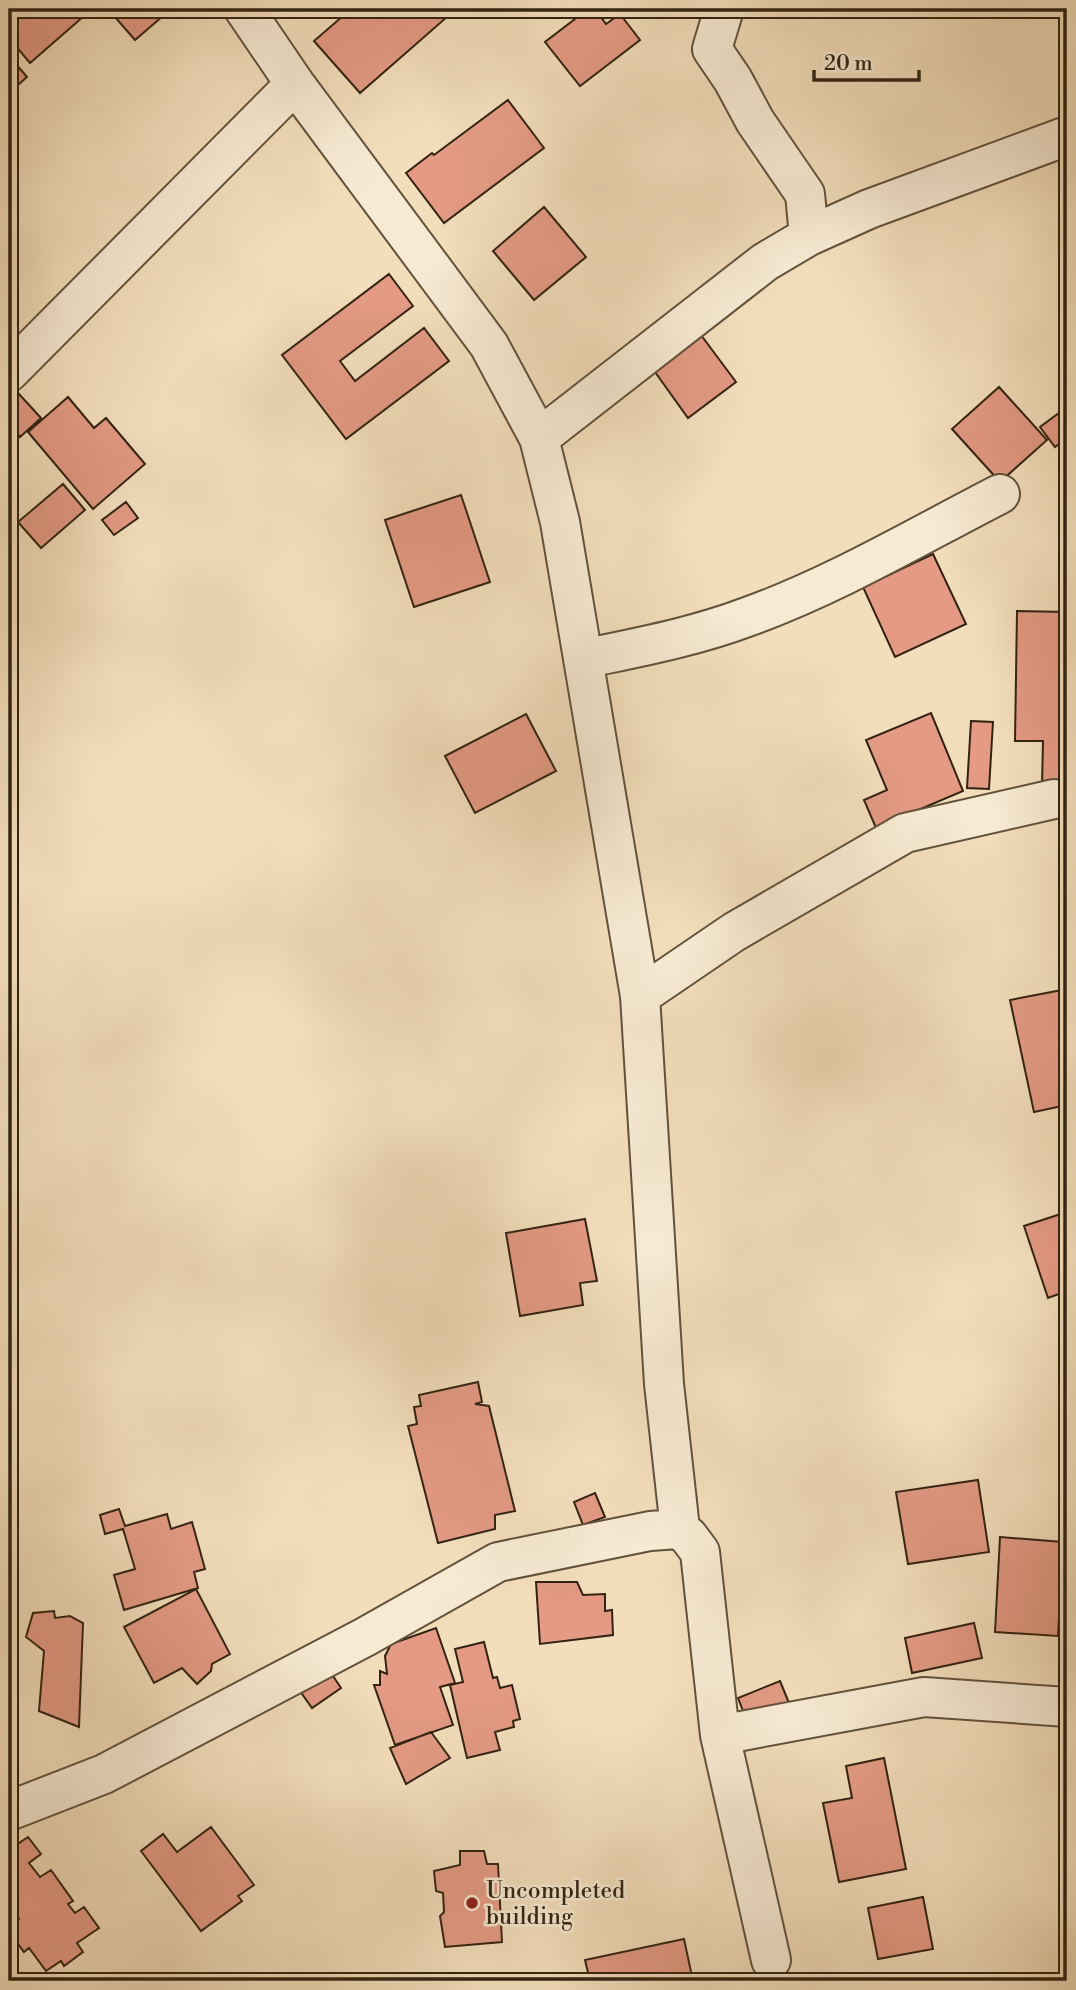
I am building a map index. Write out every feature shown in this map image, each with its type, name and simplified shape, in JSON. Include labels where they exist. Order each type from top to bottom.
[{"type":"street","points":[[244,9],[295,85],[489,345],[539,438],[560,522],[640,996],[664,1384],[678,1529]]},
{"type":"street","points":[[701,9],[709,12],[718,9]]},
{"type":"street","points":[[724,9],[712,49],[733,80],[755,121],[805,194],[809,236]]},
{"type":"street","points":[[9,372],[295,85]]},
{"type":"street","points":[[539,438],[765,262],[809,236],[869,209],[1067,136]]},
{"type":"street","points":[[583,659],[677,639],[748,617],[821,586],[1000,494]]},
{"type":"street","points":[[640,996],[734,932],[905,833],[1054,799]]},
{"type":"street","points":[[9,1811],[104,1774],[365,1637],[498,1562],[650,1531],[678,1529],[688,1536],[700,1552],[720,1735],[771,1959]]},
{"type":"street","points":[[720,1735],[924,1698],[1067,1707]]},
{"type":"building","points":[[9,9],[92,9],[30,63],[9,38]]},
{"type":"building","points":[[108,9],[171,9],[135,40]]},
{"type":"building","points":[[351,9],[440,9],[447,17],[360,93],[314,41]]},
{"type":"building","points":[[588,9],[595,9],[606,24],[620,14],[640,40],[580,86],[545,42]]},
{"type":"building","points":[[9,56],[27,77],[9,93]]},
{"type":"building","points":[[508,100],[544,148],[444,223],[406,173]]},
{"type":"building","points":[[544,207],[586,257],[534,300],[493,251]]},
{"type":"building","points":[[389,274],[413,306],[340,361],[355,381],[424,328],[449,361],[346,439],[282,355]]},
{"type":"building","points":[[698,331],[736,382],[688,418],[650,365]]},
{"type":"building","points":[[999,387],[1047,440],[1000,482],[952,429]]},
{"type":"building","points":[[19,394],[41,418],[20,437],[9,424],[9,403]]},
{"type":"building","points":[[68,397],[94,428],[106,418],[145,464],[93,509],[28,432]]},
{"type":"building","points":[[1067,407],[1067,438],[1055,447],[1040,427]]},
{"type":"building","points":[[63,484],[85,510],[41,548],[18,522]]},
{"type":"building","points":[[461,495],[490,582],[414,607],[385,520]]},
{"type":"building","points":[[126,502],[138,518],[114,535],[102,520]]},
{"type":"building","points":[[933,554],[966,624],[895,657],[863,587]]},
{"type":"building","points":[[1017,611],[1067,612],[1067,786],[1042,785],[1043,741],[1015,741]]},
{"type":"building","points":[[931,713],[963,791],[876,828],[864,800],[887,790],[866,740]]},
{"type":"building","points":[[526,714],[556,771],[475,813],[445,756]]},
{"type":"building","points":[[971,721],[993,722],[989,789],[967,788]]},
{"type":"building","points":[[1067,989],[1067,1105],[1034,1112],[1010,1000]]},
{"type":"building","points":[[1067,1212],[1067,1291],[1048,1298],[1024,1226]]},
{"type":"building","points":[[585,1219],[597,1281],[580,1283],[583,1305],[520,1316],[506,1233]]},
{"type":"building","points":[[478,1382],[482,1402],[475,1404],[489,1406],[515,1511],[495,1515],[495,1529],[438,1543],[408,1426],[417,1424],[414,1407],[421,1406],[419,1395]]},
{"type":"building","points":[[978,1480],[989,1552],[908,1564],[896,1492]]},
{"type":"building","points":[[595,1493],[605,1517],[583,1525],[574,1502]]},
{"type":"building","points":[[119,1509],[125,1526],[167,1514],[171,1529],[192,1522],[205,1569],[194,1572],[198,1588],[124,1610],[114,1575],[135,1569],[123,1529],[105,1534],[100,1515]]},
{"type":"building","points":[[1000,1537],[1063,1542],[1058,1636],[995,1632]]},
{"type":"building","points":[[536,1582],[577,1582],[583,1595],[605,1594],[605,1611],[612,1610],[613,1635],[540,1644]]},
{"type":"building","points":[[196,1589],[230,1654],[212,1664],[211,1671],[197,1684],[182,1668],[154,1683],[124,1627]]},
{"type":"building","points":[[54,1611],[55,1618],[70,1616],[83,1623],[79,1727],[39,1711],[44,1651],[26,1637],[33,1613]]},
{"type":"building","points":[[974,1623],[982,1658],[912,1673],[905,1638]]},
{"type":"building","points":[[436,1628],[455,1683],[440,1687],[453,1725],[395,1745],[374,1685],[380,1685],[380,1671],[387,1674],[385,1656],[391,1644]]},
{"type":"building","points":[[484,1642],[493,1678],[497,1677],[500,1688],[512,1685],[520,1719],[513,1721],[514,1727],[495,1732],[500,1750],[467,1758],[450,1685],[463,1682],[455,1649]]},
{"type":"building","points":[[325,1664],[341,1688],[312,1708],[295,1684]]},
{"type":"building","points":[[780,1681],[789,1703],[747,1721],[738,1698]]},
{"type":"building","points":[[431,1732],[450,1758],[406,1784],[390,1748]]},
{"type":"building","points":[[884,1758],[906,1869],[839,1882],[823,1803],[852,1798],[846,1766]]},
{"type":"building","points":[[211,1827],[254,1885],[238,1896],[242,1901],[201,1931],[141,1851],[163,1834],[177,1852]]},
{"type":"building","points":[[28,1837],[41,1854],[29,1863],[40,1877],[51,1870],[73,1901],[68,1904],[75,1913],[84,1907],[99,1928],[77,1943],[83,1952],[64,1966],[61,1961],[46,1971],[29,1948],[24,1952],[9,1932],[9,1927],[19,1919],[15,1913],[9,1918],[9,1845],[13,1847]]},
{"type":"building","name":"Uncompleted building","points":[[460,1851],[484,1851],[487,1864],[498,1864],[502,1942],[445,1947],[440,1916],[444,1912],[443,1893],[436,1891],[434,1871],[460,1865]]},
{"type":"building","points":[[923,1897],[933,1949],[878,1959],[868,1908]]},
{"type":"building","points":[[684,1939],[693,1981],[590,1981],[585,1960]]},
{"type":"place","name":"Uncompleted building","points":[[472,1903]]}]
